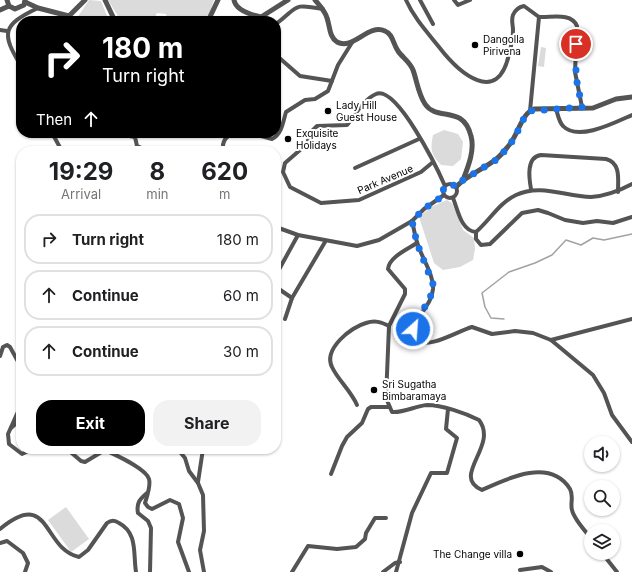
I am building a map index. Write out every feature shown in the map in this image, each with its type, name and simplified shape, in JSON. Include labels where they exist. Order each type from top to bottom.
[{"type":"street","points":[[7,0],[9,6]]},
{"type":"street","points":[[0,10],[9,6],[18,8],[25,1],[38,8],[69,16],[84,0]]},
{"type":"street","points":[[105,0],[113,16]]},
{"type":"street","points":[[210,16],[218,0]]},
{"type":"street","points":[[234,0],[236,6],[252,16]]},
{"type":"street","points":[[264,16],[288,0]]},
{"type":"street","points":[[316,0],[327,18],[332,38],[339,43],[354,41]]},
{"type":"street","points":[[406,0],[418,22],[450,62],[474,80],[483,82],[495,81],[500,76],[508,61],[514,13],[520,6],[524,6],[539,17],[569,18],[575,23],[575,72],[582,107]]},
{"type":"street","points":[[420,0],[433,24]]},
{"type":"street","points":[[454,0],[458,5],[470,0]]},
{"type":"street","points":[[281,20],[294,8],[304,5],[323,10]]},
{"type":"street","points":[[23,16],[38,8]]},
{"type":"street","points":[[456,187],[463,180],[496,160],[502,154],[514,139],[525,116],[530,111],[539,17]]},
{"type":"street","points":[[16,19],[8,31],[11,50],[16,58]]},
{"type":"street","points":[[0,30],[8,31]]},
{"type":"street","points":[[281,129],[286,112],[305,100],[315,99],[328,91],[338,65],[354,41],[363,34],[375,30],[383,30],[390,34],[397,50],[412,68],[417,88],[425,105],[439,113],[455,114],[466,123],[473,144],[469,164],[463,180]]},
{"type":"street","points":[[281,59],[300,76],[332,82]]},
{"type":"street","name":"Park Avenue","points":[[381,93],[388,96],[406,114],[433,162],[421,172],[359,200],[321,203],[290,187],[283,172],[285,163],[307,144],[310,133],[317,126],[347,125],[363,105],[376,94],[381,93]]},
{"type":"street","points":[[530,111],[582,107],[593,108],[616,99],[632,97]]},
{"type":"street","points":[[556,109],[563,126],[574,132],[593,131],[632,115]]},
{"type":"street","points":[[356,168],[419,139]]},
{"type":"street","points":[[531,189],[530,166],[537,156],[541,155],[606,158],[612,160],[616,165],[618,173],[618,192]]},
{"type":"street","points":[[433,162],[446,186]]},
{"type":"street","points":[[452,184],[456,187],[458,193],[453,198],[447,198],[444,195],[443,190],[446,186],[452,184]]},
{"type":"street","points":[[632,184],[618,192],[591,197],[531,189],[516,195],[505,202],[476,232],[476,239],[481,245],[490,244],[522,213],[538,210],[565,220],[583,223],[597,221],[613,223],[632,218]]},
{"type":"street","points":[[281,229],[325,242],[357,246],[379,240],[412,221],[424,209],[444,195]]},
{"type":"street","points":[[453,198],[464,226],[472,232],[476,232]]},
{"type":"street","points":[[412,221],[417,243],[433,284],[430,299],[416,320],[413,329],[414,340],[418,342],[430,342],[472,327],[492,334],[515,331],[533,333],[551,340],[593,376],[604,394],[612,415],[632,442]]},
{"type":"street","points":[[281,266],[298,235]]},
{"type":"street","points":[[285,319],[292,298],[325,242]]},
{"type":"street","points":[[417,243],[401,253],[388,265],[388,269],[395,280],[405,289],[405,294],[390,326],[386,398],[389,407],[392,412],[399,412],[427,405],[466,414],[479,420],[484,432],[482,447],[471,469],[470,476],[471,482],[476,488],[482,490],[521,475],[540,471],[550,474],[570,489],[573,499],[572,512],[584,528]]},
{"type":"street","points":[[281,290],[292,298]]},
{"type":"street","points":[[551,340],[632,319]]},
{"type":"street","points":[[357,405],[354,397],[331,366],[331,354],[340,339],[354,328],[373,321],[381,322],[390,326]]},
{"type":"street","points":[[0,356],[3,347],[7,345],[10,347],[16,358]]},
{"type":"street","points":[[331,474],[347,437],[362,423],[368,409],[371,407],[389,407]]},
{"type":"street","points":[[396,572],[400,562],[412,513],[426,483],[431,474],[447,473],[450,465],[457,438],[446,429],[448,410]]},
{"type":"street","points":[[16,416],[8,434],[9,444],[16,449]]},
{"type":"street","points":[[11,428],[16,424]]},
{"type":"street","points":[[73,454],[81,461],[85,462],[96,454]]},
{"type":"street","points":[[117,454],[139,468],[150,480],[145,503],[148,507],[152,509],[170,500],[179,504],[183,518],[178,542],[189,572]]},
{"type":"street","points":[[182,454],[185,458],[189,471],[198,483],[204,503],[204,531],[200,550],[204,572]]},
{"type":"street","points":[[198,483],[202,454]]},
{"type":"street","points":[[148,492],[136,505],[138,513],[148,521],[151,528],[150,572]]},
{"type":"street","points":[[0,529],[13,518],[31,514],[41,518],[53,537],[71,555],[80,557],[88,550],[107,523],[117,521],[126,527],[132,535],[136,571]]},
{"type":"street","points":[[292,572],[308,546],[337,549],[356,547],[365,539],[366,533],[375,518],[386,518]]},
{"type":"street","points":[[0,543],[6,541],[22,553],[28,563],[25,572]]},
{"type":"street","points":[[608,560],[617,572]]},
{"type":"street","points":[[383,572],[395,563],[400,562]]},
{"type":"street","points":[[520,570],[542,567],[551,572]]},
{"type":"shaded area","points":[[89,0],[101,1],[107,16],[78,16]]},
{"type":"shaded area","points":[[108,0],[214,0],[207,16],[167,16],[166,14],[157,13],[156,16],[118,16]]},
{"type":"shaded area","points":[[541,47],[546,48],[544,67],[538,66]]},
{"type":"shaded area","points":[[444,130],[458,134],[463,142],[461,159],[453,166],[441,165],[432,152],[433,135]]},
{"type":"shaded area","points":[[447,200],[452,203],[463,230],[474,238],[475,249],[473,260],[460,267],[443,270],[434,263],[419,217],[431,207]]},
{"type":"shaded area","points":[[66,507],[89,539],[71,552],[48,520]]},
{"type":"waterway","points":[[504,319],[491,318],[485,307],[482,293],[509,272],[552,255],[566,240],[581,245],[593,238],[604,240],[632,234]]},
{"type":"place","name":"Dangolla Pirivena","points":[[475,45]]},
{"type":"place","name":"Lady Hill Guest House","points":[[328,111]]},
{"type":"place","name":"Exquisite Holidays","points":[[288,139]]},
{"type":"place","name":"Sri Sugatha Bimbaramaya","points":[[374,390]]},
{"type":"place","name":"The Change villa","points":[[520,554]]},
{"type":"route","points":[[413,329],[416,320],[430,299],[433,284],[417,243],[412,221],[424,209],[444,195],[443,190],[446,186],[452,184],[456,187],[463,180],[496,160],[514,139],[525,116],[530,111],[534,109],[582,107],[576,77],[576,44]]}]
